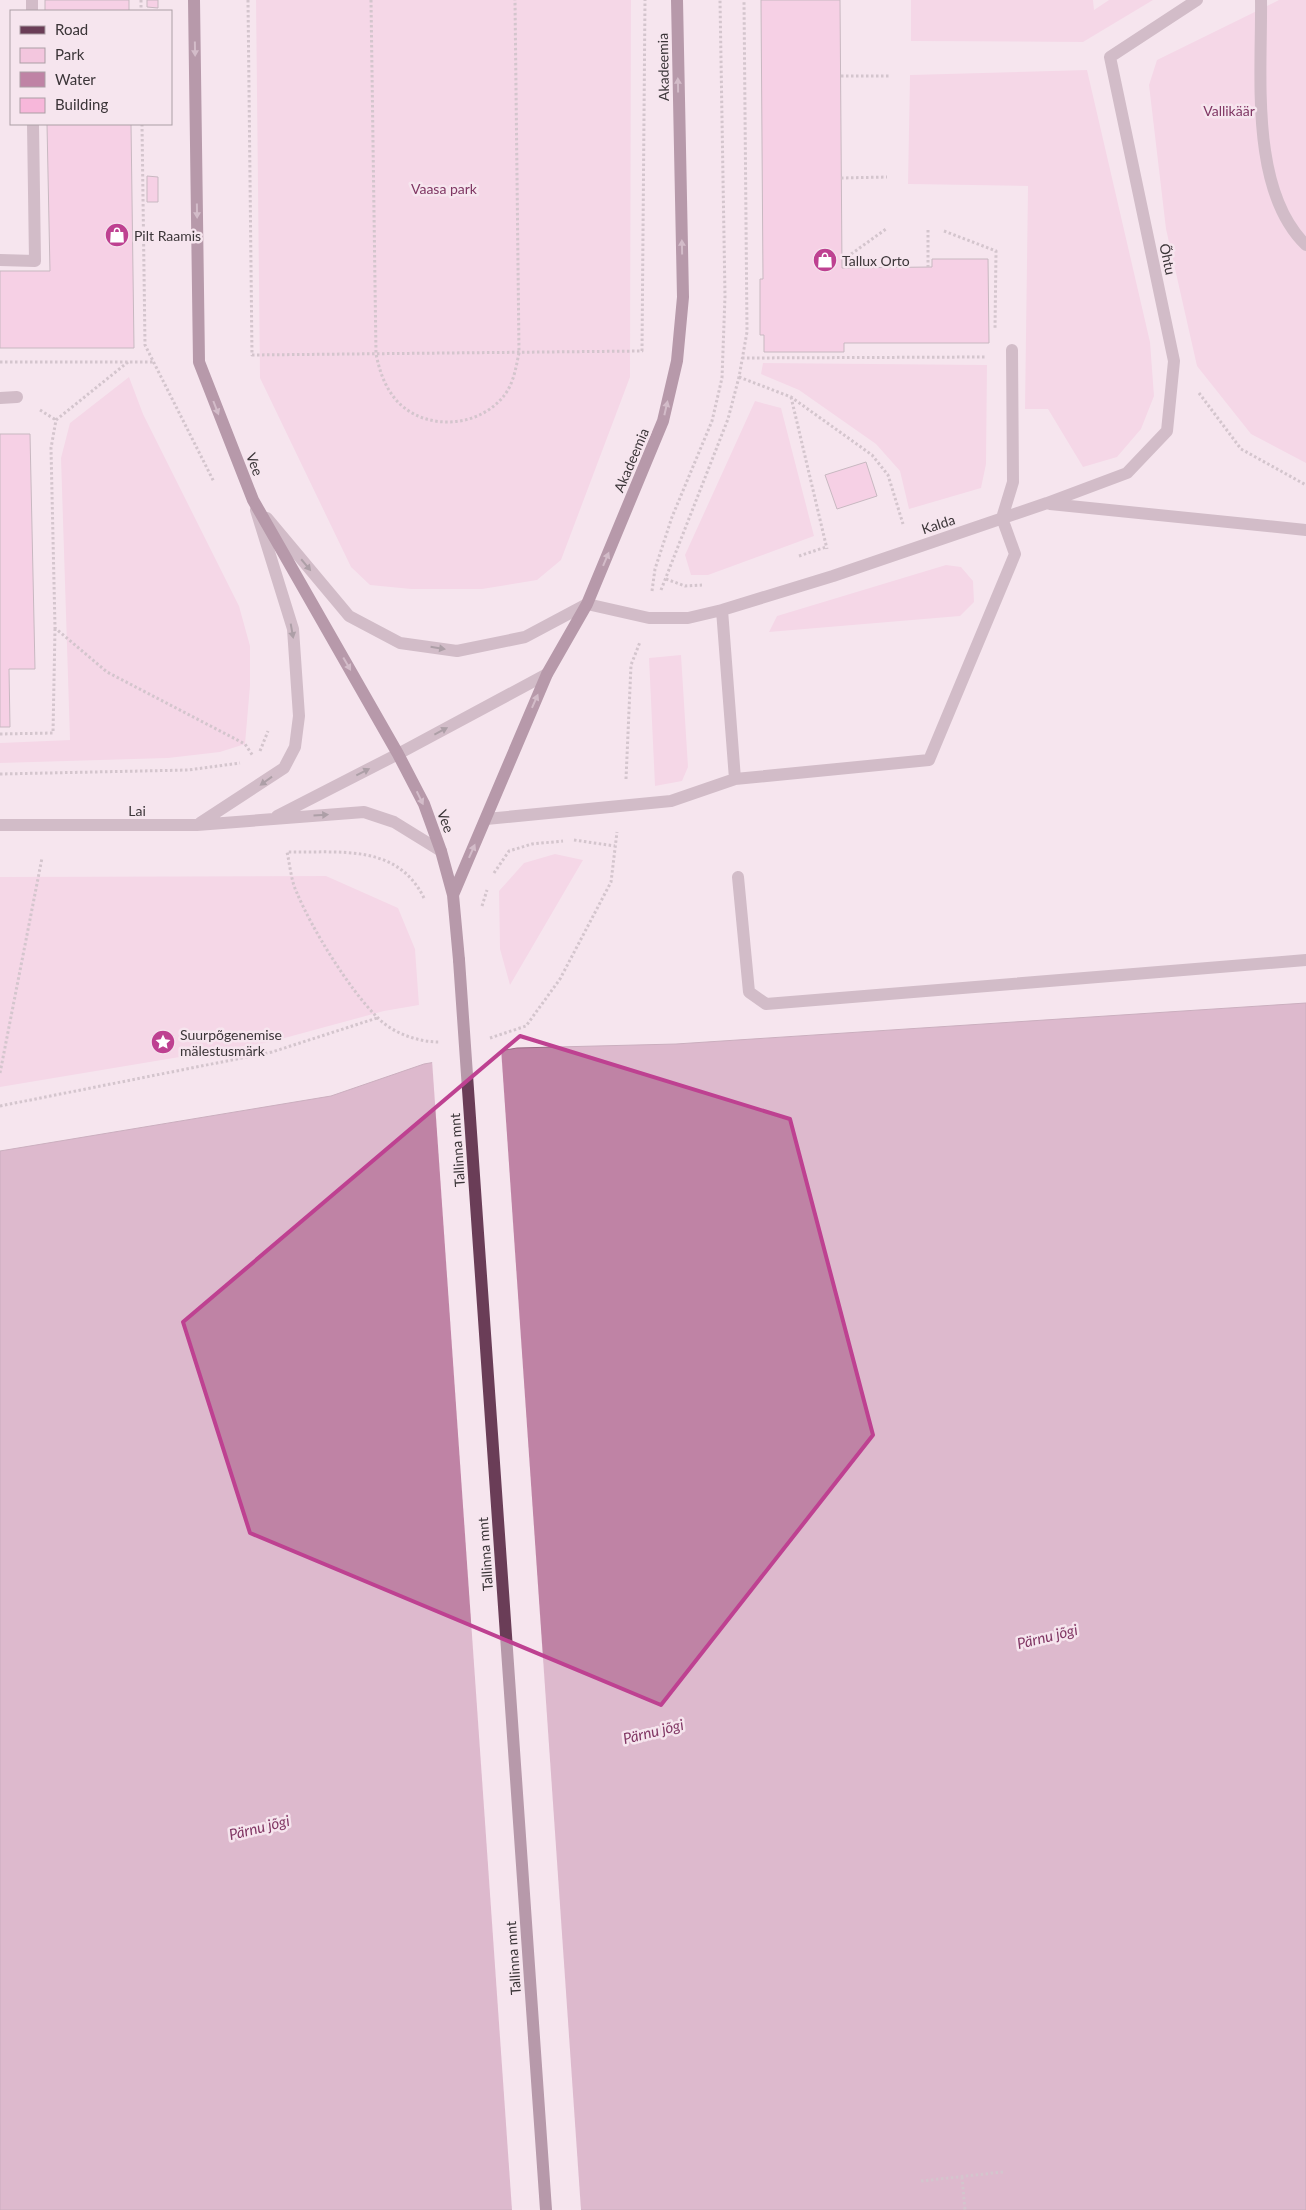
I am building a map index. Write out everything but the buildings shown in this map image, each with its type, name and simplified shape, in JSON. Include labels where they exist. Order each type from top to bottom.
[{"type":"main road","name":"Vee","points":[[194,0],[199,362],[252,500],[398,754],[424,804],[441,851],[453,895]]},
{"type":"main road","name":"Akadeemia","points":[[453,895],[547,674],[587,604],[663,421],[677,361],[683,297],[677,0]]},
{"type":"main road","name":"Tallinna mnt","points":[[453,895],[546,2210]]},
{"type":"street","name":"Õhtu","points":[[1048,503],[1127,473],[1166,431],[1174,361],[1110,57],[1197,0]]},
{"type":"street","points":[[1261,0],[1262,137],[1270,184],[1296,235],[1306,245]]},
{"type":"street","points":[[0,260],[35,261],[33,125]]},
{"type":"street","points":[[486,819],[671,801],[735,779],[930,760],[1015,554],[1002,518],[1013,482],[1012,353]]},
{"type":"street","points":[[0,398],[17,398]]},
{"type":"street","points":[[252,500],[349,616],[400,643],[457,651],[525,637],[587,604]]},
{"type":"street","points":[[197,825],[284,768],[295,747],[299,716],[293,629],[252,500]]},
{"type":"street","name":"Kalda","points":[[587,604],[649,618],[688,618],[722,610],[833,576],[1048,503],[1306,530]]},
{"type":"street","points":[[722,610],[735,779]]},
{"type":"street","name":"Lai","points":[[273,818],[547,674]]},
{"type":"street","name":"Lai","points":[[0,825],[197,825],[364,812],[394,822],[441,851]]},
{"type":"street","points":[[738,877],[749,992],[766,1004],[1306,960]]},
{"type":"path","points":[[248,0],[252,355],[642,352],[645,0]]},
{"type":"path","points":[[371,0],[376,354],[381,376],[391,394],[401,406],[414,414],[434,421],[455,422],[474,417],[492,407],[506,393],[514,376],[519,353],[515,0]]},
{"type":"path","points":[[482,1040],[511,1033],[526,1026],[560,979],[611,882],[627,770],[630,665],[666,579],[728,419],[740,377],[747,332],[744,0]]},
{"type":"path","points":[[841,76],[889,76]]},
{"type":"path","points":[[842,178],[887,178]]},
{"type":"path","points":[[842,257],[847,257],[886,229]]},
{"type":"path","points":[[928,230],[928,267]]},
{"type":"path","points":[[944,231],[996,251],[995,357]]},
{"type":"path","points":[[742,358],[995,357],[1012,353]]},
{"type":"path","points":[[1174,361],[1241,449],[1306,485]]},
{"type":"path","points":[[0,362],[153,362]]},
{"type":"path","points":[[0,734],[53,733],[55,628],[51,448],[56,420],[128,362]]},
{"type":"path","points":[[740,377],[791,397],[872,455],[888,475],[911,548]]},
{"type":"path","points":[[791,397],[833,576]]},
{"type":"path","points":[[895,526],[913,521]]},
{"type":"path","points":[[798,556],[835,544]]},
{"type":"path","points":[[666,579],[685,586],[704,585]]},
{"type":"path","points":[[55,628],[107,672],[245,744],[256,761]]},
{"type":"path","points":[[0,774],[188,770],[246,762]]},
{"type":"path","points":[[490,878],[509,851],[532,844],[577,840],[615,846]]},
{"type":"path","points":[[427,905],[420,890],[399,866],[368,854],[287,852],[296,892],[337,966],[377,1018],[397,1031],[426,1042],[444,1042]]},
{"type":"path","points":[[0,1073],[42,858]]},
{"type":"path","points":[[481,908],[488,886]]},
{"type":"path","points":[[0,1106],[272,1052],[377,1018]]},
{"type":"path","points":[[921,2181],[1004,2172]]},
{"type":"path","points":[[962,2177],[965,2210]]},
{"type":"highlighted area","points":[[520,1036],[790,1119],[873,1435],[661,1705],[250,1533],[183,1322]]},
{"type":"green space","name":"Vaasa park","points":[[256,0],[631,0],[630,377],[561,560],[537,580],[482,589],[411,589],[370,585],[351,567],[260,378]]},
{"type":"green space","points":[[911,0],[1093,0],[1094,10],[1109,0],[1153,0],[1083,42],[911,41]]},
{"type":"green space","name":"Vallikäär","points":[[1279,0],[1306,0],[1306,463],[1251,434],[1197,366],[1166,229],[1149,85],[1157,60]]},
{"type":"green space","points":[[1087,70],[1150,342],[1154,396],[1141,429],[1117,457],[1083,467],[1048,409],[1025,409],[1028,186],[908,184],[910,75]]},
{"type":"green space","points":[[763,363],[987,365],[986,464],[981,488],[909,509],[900,471],[876,444],[799,390],[761,374]]},
{"type":"green space","points":[[129,377],[143,414],[239,606],[250,646],[250,686],[245,744],[220,752],[168,758],[0,763],[0,743],[70,740],[61,458],[70,423]]},
{"type":"green space","points":[[755,401],[781,408],[814,536],[708,575],[691,575],[685,555]]},
{"type":"green space","points":[[946,565],[961,567],[973,581],[974,602],[960,616],[769,632],[777,616]]},
{"type":"green space","points":[[681,655],[688,767],[682,781],[655,786],[649,658]]},
{"type":"green space","points":[[555,854],[583,860],[510,985],[500,949],[499,891],[524,863]]},
{"type":"green space","points":[[326,876],[398,908],[415,949],[419,1005],[384,1011],[270,1042],[0,1087],[0,877]]},
{"type":"water","name":"Pärnu jõgi","points":[[1306,1003],[1306,2210],[0,2210],[0,1151],[331,1096],[424,1064],[517,1048],[676,1044]]},
{"type":"pier","points":[[501,1048],[581,2210],[512,2210],[432,1060]]},
{"type":"place","name":"Pilt Raamis","points":[[117,235]]},
{"type":"place","name":"Tallux Orto","points":[[825,260]]},
{"type":"place","name":"Suurpõgenemise mälestusmärk","points":[[163,1042]]}]
